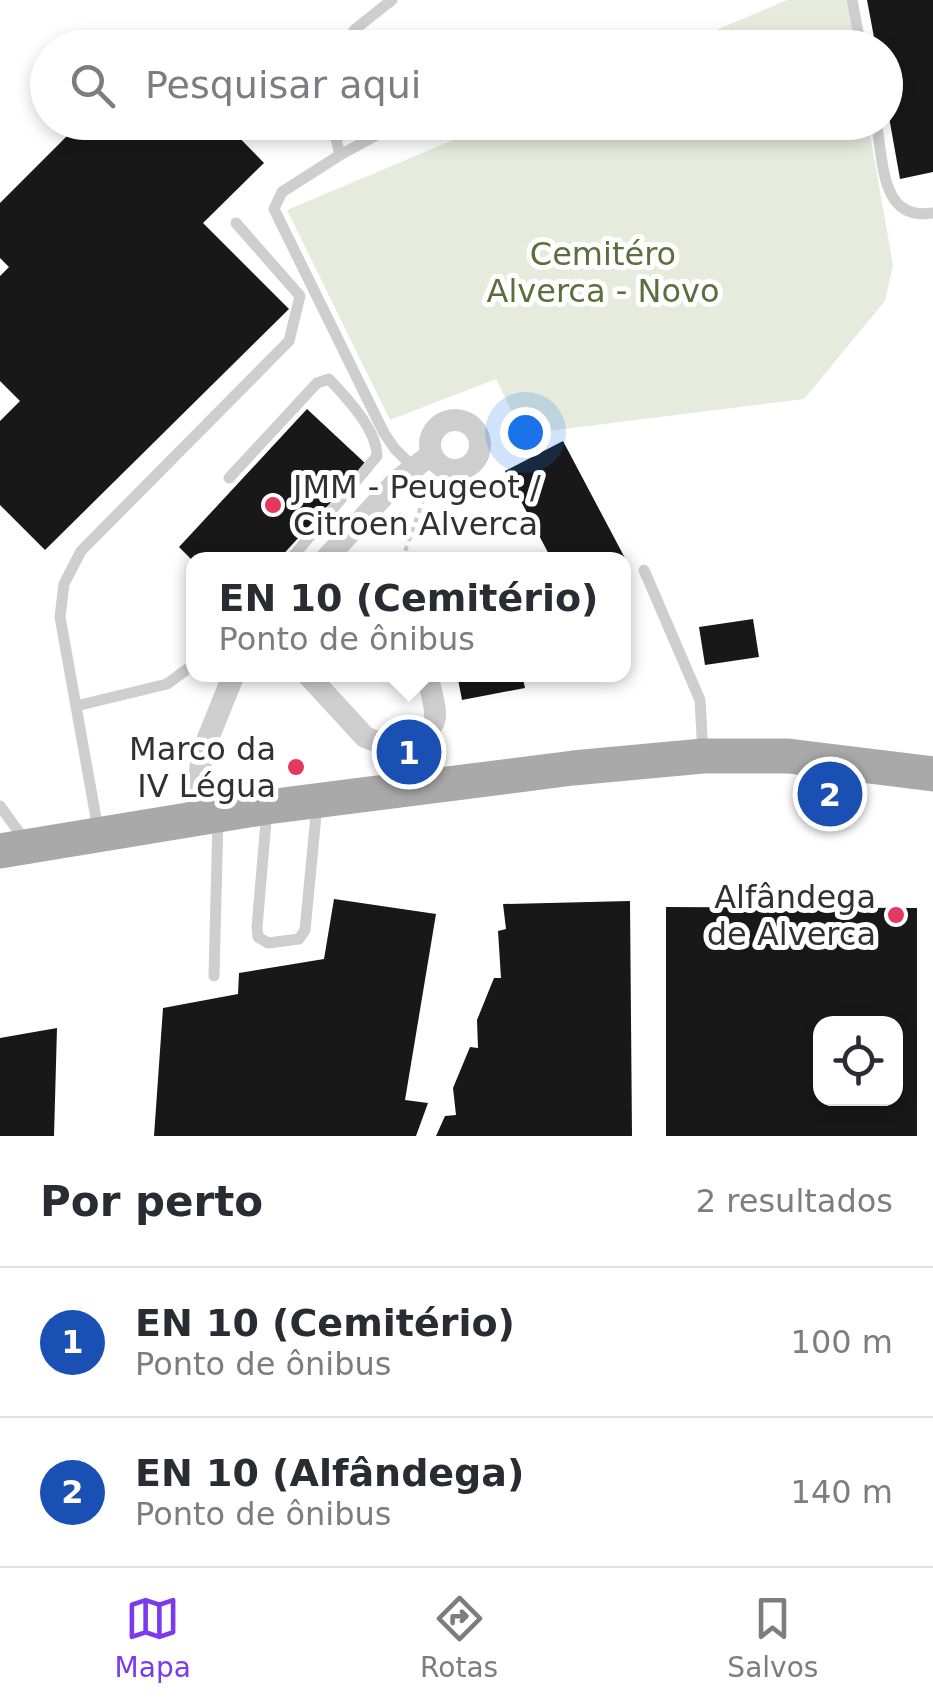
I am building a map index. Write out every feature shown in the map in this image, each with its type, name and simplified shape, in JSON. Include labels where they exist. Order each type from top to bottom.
[{"type":"main road","points":[[15,848],[317,801],[572,768],[702,756],[788,756],[933,774]]},
{"type":"street","points":[[333,552],[422,460]]},
{"type":"street","points":[[206,816],[202,753],[231,682]]},
{"type":"street","points":[[314,682],[365,737],[376,742],[428,732],[436,714],[429,682]]},
{"type":"lane","points":[[354,30],[392,0]]},
{"type":"lane","points":[[852,0],[858,30]]},
{"type":"lane","points":[[336,140],[340,154]]},
{"type":"lane","points":[[367,140],[282,192],[274,209],[384,433],[422,460]]},
{"type":"lane","points":[[880,140],[891,197],[901,210],[914,216],[933,213]]},
{"type":"lane","points":[[98,833],[60,617],[64,584],[82,551],[289,341],[300,296],[236,223]]},
{"type":"lane","points":[[229,478],[317,383],[328,379],[340,390],[377,442],[377,456],[297,552]]},
{"type":"lane","points":[[644,570],[700,700],[702,756]]},
{"type":"lane","points":[[76,706],[168,684],[186,670]]},
{"type":"lane","points":[[267,808],[258,937],[268,943],[299,939],[305,930],[317,801]]},
{"type":"lane","points":[[0,806],[15,848]]},
{"type":"lane","points":[[206,816],[214,976]]},
{"type":"path","points":[[405,552],[428,488],[422,460]]},
{"type":"green space","points":[[787,0],[846,0],[852,30],[716,30]]},
{"type":"green space","name":"Cemitéro Alverca - Novo","points":[[453,140],[871,140],[893,265],[885,301],[804,399],[523,434],[496,379],[390,420],[287,210]]},
{"type":"building","points":[[867,0],[933,0],[933,172],[900,179],[893,140],[903,140],[903,30],[873,30]]},
{"type":"building","points":[[63,140],[242,140],[264,163],[203,223],[289,309],[45,550],[0,505],[0,421],[20,401],[0,381],[0,276],[9,267],[0,258],[0,203]]},
{"type":"building","name":"JMM - Peugeot / Citroen Alverca","points":[[307,409],[366,464],[285,552],[186,554],[179,547]]},
{"type":"building","points":[[563,441],[622,552],[548,552],[505,471]]},
{"type":"building","points":[[753,619],[759,657],[705,665],[699,627]]},
{"type":"building","points":[[459,682],[524,682],[525,688],[462,700]]},
{"type":"building","points":[[334,899],[436,914],[405,1100],[428,1103],[416,1136],[154,1136],[163,1008],[238,994],[239,973],[324,959]]},
{"type":"building","points":[[630,901],[632,1136],[436,1136],[445,1116],[456,1115],[453,1088],[470,1047],[478,1048],[477,1020],[494,978],[501,978],[498,931],[506,929],[503,904]]},
{"type":"building","points":[[666,907],[917,908],[917,1136],[666,1136]]},
{"type":"building","points":[[57,1028],[54,1136],[0,1136],[0,1038]]},
{"type":"place","name":"JMM - Peugeot / Citroen Alverca","points":[[273,505]]},
{"type":"place","name":"EN 10 (Cemitério)","points":[[409,752]]},
{"type":"place","name":"Marco da IV Légua","points":[[296,767]]},
{"type":"place","name":"EN 10 (Alfândega)","points":[[830,794]]},
{"type":"place","name":"Alfândega de Alverca","points":[[896,915]]}]
